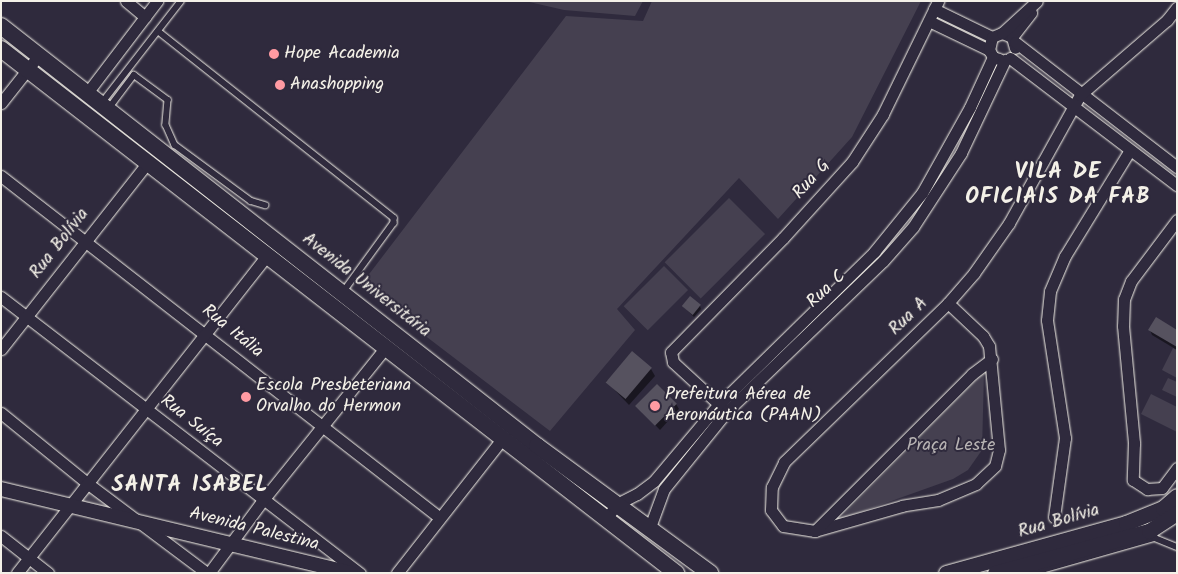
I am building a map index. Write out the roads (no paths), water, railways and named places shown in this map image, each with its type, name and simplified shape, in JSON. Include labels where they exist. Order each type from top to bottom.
[{"type":"main road","name":"Avenida Universitária","points":[[1,26],[87,93],[99,109],[148,162],[676,573]]},
{"type":"main road","name":"Avenida Universitária","points":[[1,49],[28,69],[99,109],[592,486],[710,573]]},
{"type":"main road","points":[[581,500],[592,486]]},
{"type":"main road","name":"Rua Bolívia","points":[[995,573],[1128,541],[1149,531],[1171,516],[1177,496]]},
{"type":"main road","name":"Rua Bolívia","points":[[946,573],[1126,523],[1171,516]]},
{"type":"street","points":[[126,1],[145,17]]},
{"type":"street","points":[[87,93],[157,1]]},
{"type":"street","points":[[1005,37],[1037,1]]},
{"type":"street","points":[[1005,37],[1041,1]]},
{"type":"street","points":[[936,5],[1005,37],[1177,167]]},
{"type":"street","name":"Rua G","points":[[723,408],[673,362],[671,352],[783,238],[852,162],[883,114],[936,5]]},
{"type":"street","points":[[948,303],[974,273],[1009,223],[1080,95],[1160,26],[1177,7]]},
{"type":"street","points":[[929,21],[991,54],[1008,59],[1177,185]]},
{"type":"street","name":"Rua C","points":[[650,527],[664,490],[686,453],[723,408],[824,308],[874,252],[922,193],[970,107],[991,54],[1005,37],[1016,51],[1008,59],[961,153],[932,200],[883,261],[824,308]]},
{"type":"street","points":[[1,103],[39,55]]},
{"type":"street","points":[[1054,517],[1065,438],[1047,320],[1050,291],[1065,256],[1130,150]]},
{"type":"street","name":"Rua Bolívia","points":[[1,349],[148,162]]},
{"type":"street","name":"Rua Itália","points":[[1,176],[87,240],[440,518]]},
{"type":"street","points":[[922,193],[932,200]]},
{"type":"street","points":[[1167,232],[1177,214]]},
{"type":"street","points":[[1177,220],[1131,281],[1124,299],[1123,326],[1134,444],[1133,480],[1147,489],[1162,488],[1177,468]]},
{"type":"street","points":[[17,573],[267,255]]},
{"type":"street","name":"Rua Suíça","points":[[1,297],[360,573]]},
{"type":"street","name":"Rua A","points":[[948,303],[983,336],[992,359],[999,450],[995,466],[976,484],[938,500],[902,506],[815,531],[783,526],[771,510],[772,487],[784,462],[948,303]]},
{"type":"street","points":[[1,413],[87,483],[208,573],[263,500],[385,348]]},
{"type":"street","points":[[815,531],[972,374],[992,359]]},
{"type":"street","points":[[397,573],[502,439]]},
{"type":"street","name":"Rua C","points":[[617,504],[637,494],[686,453]]},
{"type":"street","points":[[654,481],[664,490]]},
{"type":"street","name":"Avenida Palestina","points":[[1,489],[351,573]]},
{"type":"street","points":[[606,519],[617,504]]},
{"type":"street","points":[[1,536],[48,573]]},
{"type":"lane","points":[[99,109],[181,1]]},
{"type":"lane","points":[[158,31],[394,218],[394,223],[332,307]]},
{"type":"lane","points":[[127,70],[168,100],[166,125],[175,145],[251,201],[265,205]]},
{"type":"lane","points":[[99,109],[134,75]]},
{"type":"lane","points":[[1031,573],[1128,541],[1155,538],[1177,547]]},
{"type":"place","name":"Hope Academia","points":[[274,54]]},
{"type":"place","name":"Anashopping","points":[[280,85]]},
{"type":"place","name":"Escola Presbeteriana Orvalho do Hermon","points":[[246,397]]},
{"type":"place","name":"Prefeitura Aérea de Aeronáutica (PAAN)","points":[[655,406]]},
{"type":"district","name":"VILA DE OFICIAIS DA FAB","points":[[1058,184]]},
{"type":"district","name":"SANTA ISABEL","points":[[190,486]]},
{"type":"park label","name":"Praça Leste","points":[[951,446]]}]
